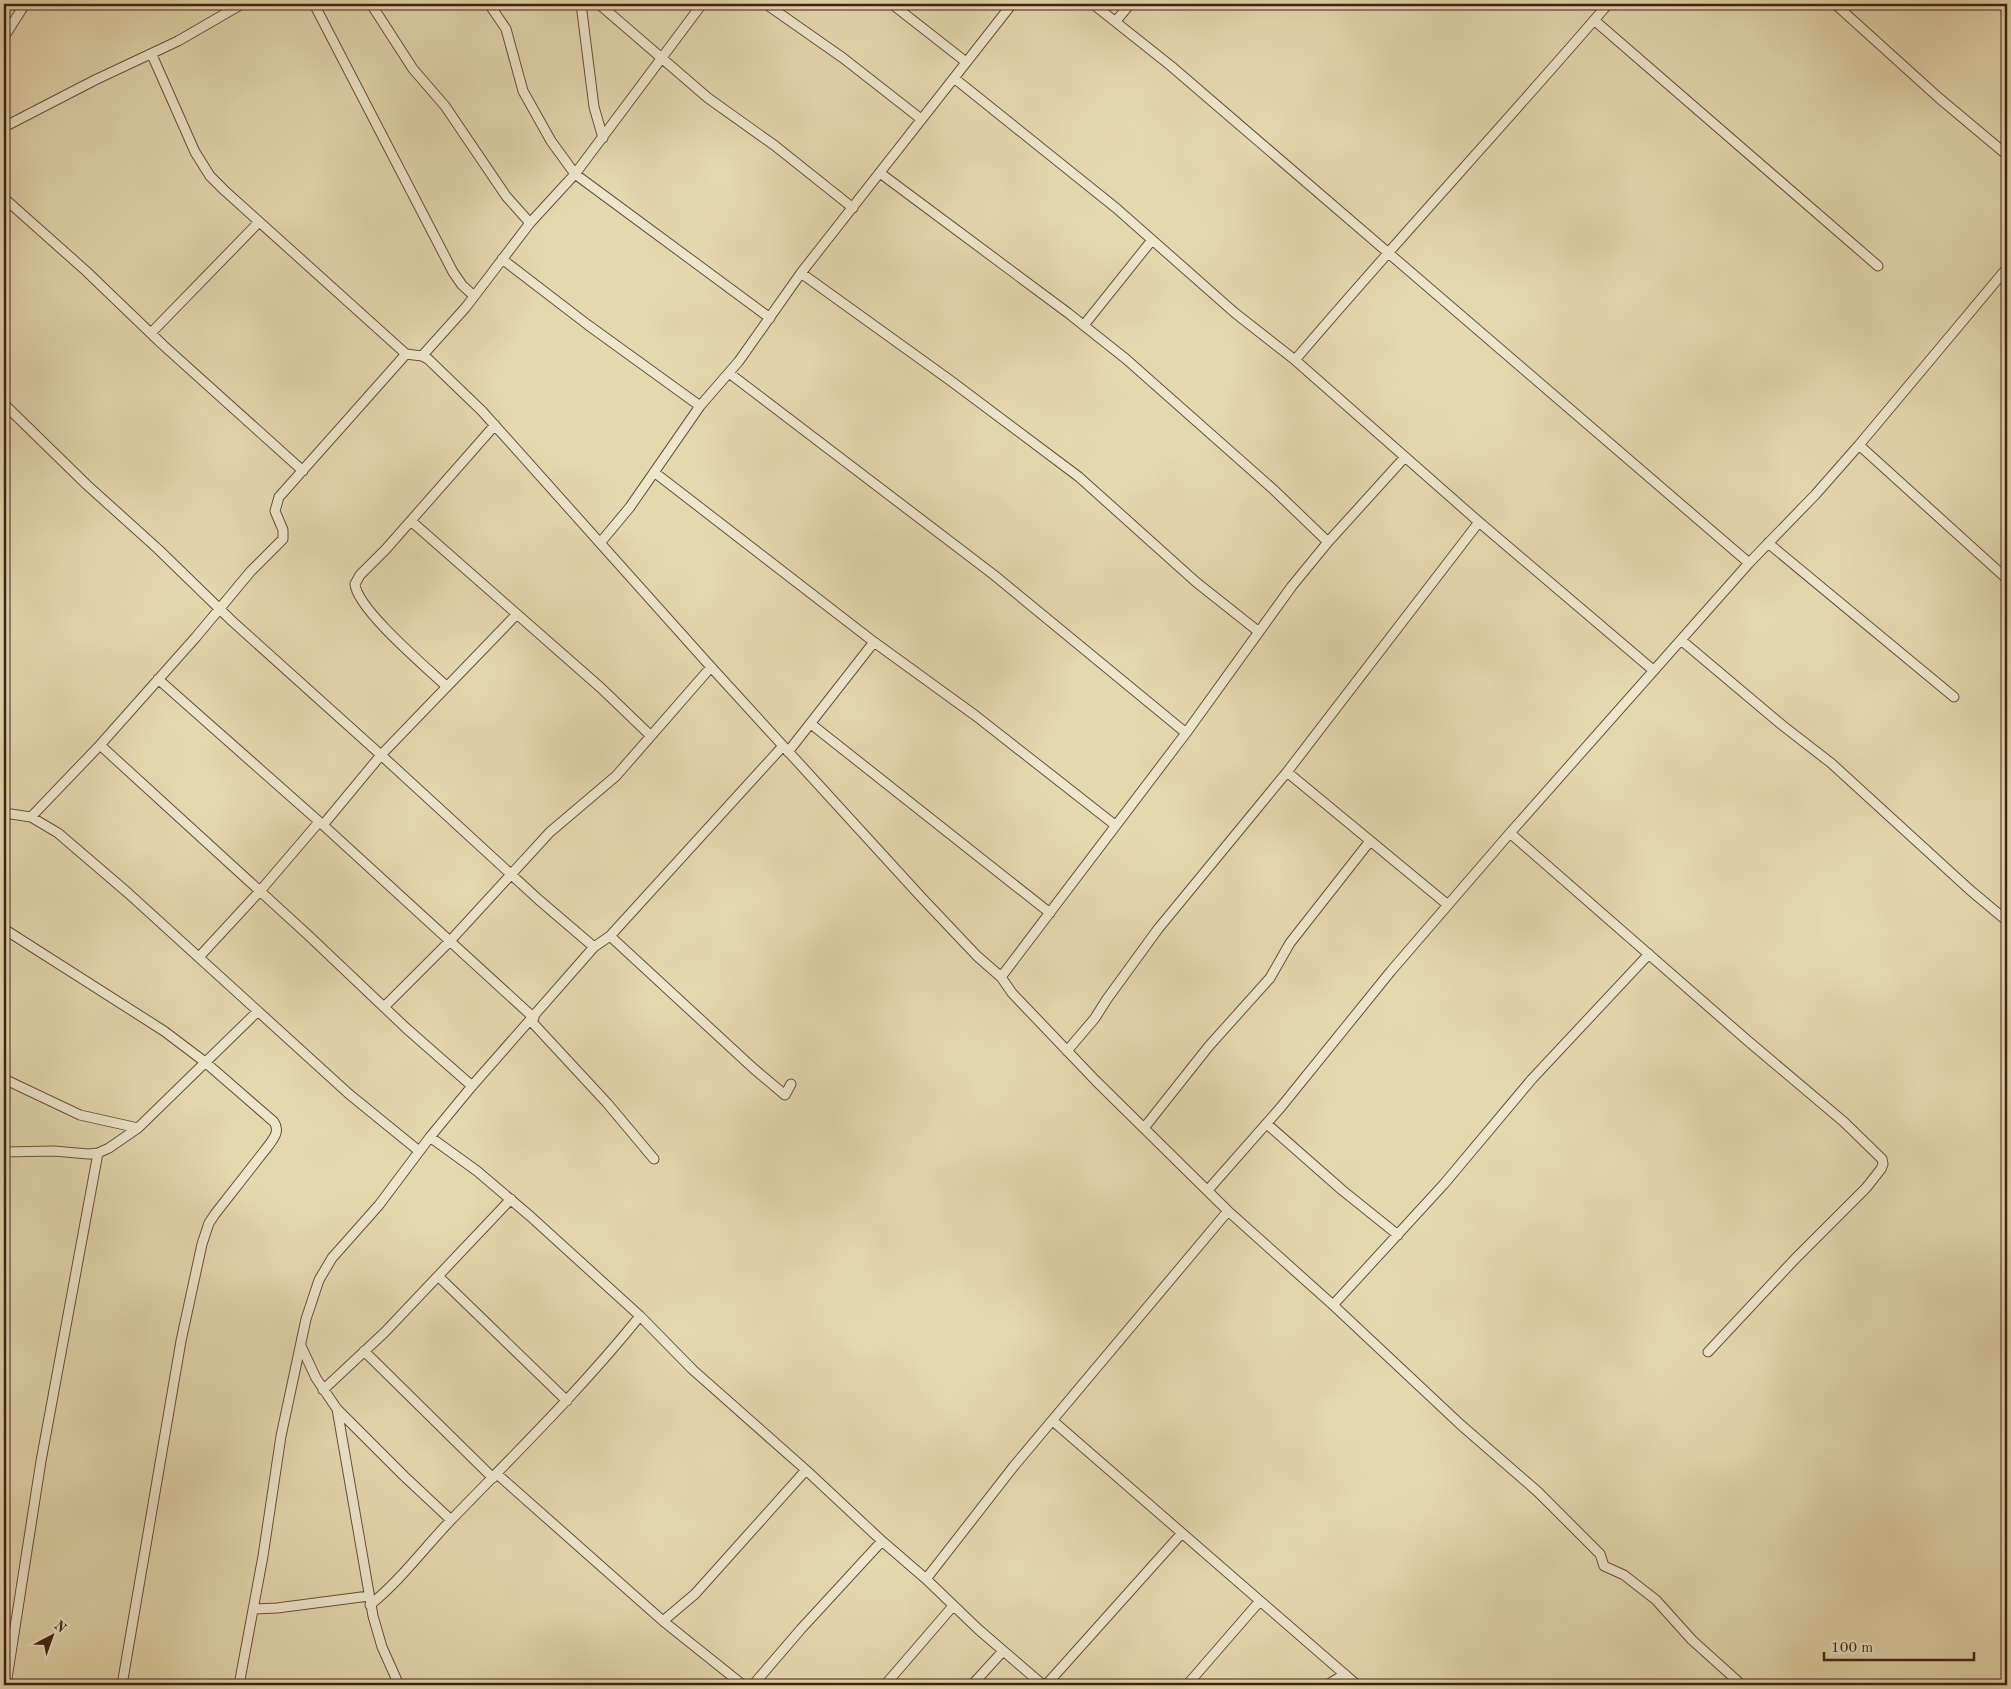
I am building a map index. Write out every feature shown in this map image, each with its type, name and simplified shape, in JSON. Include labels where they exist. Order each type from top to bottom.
[{"type":"street","points":[[4,37],[25,4]]},
{"type":"street","points":[[4,128],[95,80],[152,55],[242,4]]},
{"type":"street","points":[[314,4],[453,272],[462,285],[474,296]]},
{"type":"street","points":[[372,4],[401,52],[445,106],[506,196],[530,223]]},
{"type":"street","points":[[489,4],[506,29],[523,91],[551,141],[575,174],[770,318]]},
{"type":"street","points":[[581,4],[594,107],[603,138]]},
{"type":"street","points":[[599,4],[708,98],[774,145],[853,208]]},
{"type":"street","points":[[422,356],[474,296],[530,223],[575,174],[702,4]]},
{"type":"street","points":[[766,4],[843,58],[921,119]]},
{"type":"street","points":[[892,4],[966,62]]},
{"type":"street","points":[[600,543],[630,507],[700,406],[729,373],[801,273],[1012,4]]},
{"type":"street","points":[[1093,4],[1179,72],[1749,563]]},
{"type":"street","points":[[1116,21],[1130,4]]},
{"type":"street","points":[[1295,360],[1387,252],[1456,177],[1608,4]]},
{"type":"street","points":[[1836,4],[1924,86],[2007,155]]},
{"type":"street","points":[[1594,20],[1878,266]]},
{"type":"street","points":[[152,55],[202,164],[224,190],[406,354],[422,356],[439,368],[495,425],[711,668],[943,920],[1000,977],[1012,993],[1067,1051],[1228,1211],[1333,1305],[1461,1425],[1538,1492],[1600,1554],[1604,1566],[1624,1575],[1656,1600],[1692,1640],[1742,1685]]},
{"type":"street","points":[[954,78],[1152,240],[1235,313],[1295,360],[1479,522],[1653,670]]},
{"type":"street","points":[[880,172],[1084,325],[1126,359],[1268,484],[1328,542]]},
{"type":"street","points":[[4,198],[303,471]]},
{"type":"street","points":[[151,333],[259,222]]},
{"type":"street","points":[[1084,325],[1152,240]]},
{"type":"street","points":[[502,259],[588,325],[700,406]]},
{"type":"street","points":[[1208,1190],[1266,1124],[1510,833],[1749,563],[1859,445],[2007,268]]},
{"type":"street","points":[[801,273],[951,381],[1079,477],[1196,582],[1259,632]]},
{"type":"street","points":[[31,817],[100,745],[251,571],[283,539],[283,530],[276,516],[275,506],[279,497],[406,354]]},
{"type":"street","points":[[729,373],[1017,593],[1186,733]]},
{"type":"street","points":[[4,404],[87,485],[158,549],[219,610],[382,755],[510,874],[594,947]]},
{"type":"street","points":[[446,686],[376,617],[361,600],[355,586],[360,575],[495,425]]},
{"type":"street","points":[[1859,445],[2007,579]]},
{"type":"street","points":[[1000,977],[1186,733],[1292,586],[1328,542],[1405,457]]},
{"type":"street","points":[[654,472],[874,642],[976,716],[1115,826]]},
{"type":"street","points":[[410,521],[593,682],[651,736]]},
{"type":"street","points":[[1067,1051],[1095,1018],[1158,929],[1286,772],[1479,522]]},
{"type":"street","points":[[1768,543],[1954,697]]},
{"type":"street","points":[[198,958],[382,755],[516,615]]},
{"type":"street","points":[[1681,640],[1782,725],[1831,763],[1970,890],[2007,921]]},
{"type":"street","points":[[239,1685],[267,1530],[281,1436],[312,1297],[323,1271],[345,1241],[384,1199],[419,1151],[472,1086],[594,947],[610,936],[786,749],[812,724],[874,642]]},
{"type":"street","points":[[384,1007],[450,941],[550,832],[616,776],[711,668]]},
{"type":"street","points":[[158,679],[321,823],[532,1019],[654,1159]]},
{"type":"street","points":[[812,724],[1050,913]]},
{"type":"street","points":[[100,745],[472,1086]]},
{"type":"street","points":[[1286,772],[1448,905]]},
{"type":"street","points":[[4,813],[31,817],[49,826],[79,850],[371,1113],[419,1151]]},
{"type":"street","points":[[1510,833],[1844,1122],[1871,1146],[1883,1162],[1881,1169],[1866,1188],[1708,1352]]},
{"type":"street","points":[[1144,1128],[1209,1046],[1270,978],[1290,944],[1370,841]]},
{"type":"street","points":[[4,929],[164,1031],[205,1062],[274,1122],[277,1130],[269,1145],[209,1223],[202,1244],[181,1341],[122,1685]]},
{"type":"street","points":[[610,936],[753,1068],[786,1095],[791,1084]]},
{"type":"street","points":[[1333,1305],[1444,1184],[1532,1079],[1649,954]]},
{"type":"street","points":[[4,1152],[98,1153],[120,1142],[138,1128],[258,1012]]},
{"type":"street","points":[[4,1079],[80,1115],[138,1128]]},
{"type":"street","points":[[1266,1124],[1342,1190],[1398,1235]]},
{"type":"street","points":[[430,1137],[477,1171],[511,1199],[640,1316],[693,1370],[1042,1685]]},
{"type":"street","points":[[6,1685],[41,1461],[98,1153]]},
{"type":"street","points":[[323,1390],[385,1332],[511,1199]]},
{"type":"street","points":[[926,1579],[1014,1466],[1228,1211]]},
{"type":"street","points":[[438,1276],[567,1401]]},
{"type":"street","points":[[253,1608],[370,1601],[390,1587],[451,1520],[567,1401],[640,1316]]},
{"type":"street","points":[[300,1346],[323,1390],[336,1409],[451,1520]]},
{"type":"street","points":[[364,1351],[495,1476],[663,1621],[743,1685]]},
{"type":"street","points":[[336,1409],[370,1601],[382,1647],[399,1685]]},
{"type":"street","points":[[1053,1421],[1259,1602],[1357,1685]]},
{"type":"street","points":[[663,1621],[694,1594],[806,1470]]},
{"type":"street","points":[[1046,1685],[1182,1533]]},
{"type":"street","points":[[753,1685],[807,1622],[882,1542]]},
{"type":"street","points":[[1188,1685],[1259,1602]]},
{"type":"street","points":[[885,1685],[953,1606]]},
{"type":"street","points":[[972,1685],[1003,1651]]},
{"type":"street","points":[[1327,1685],[1345,1674]]}]
